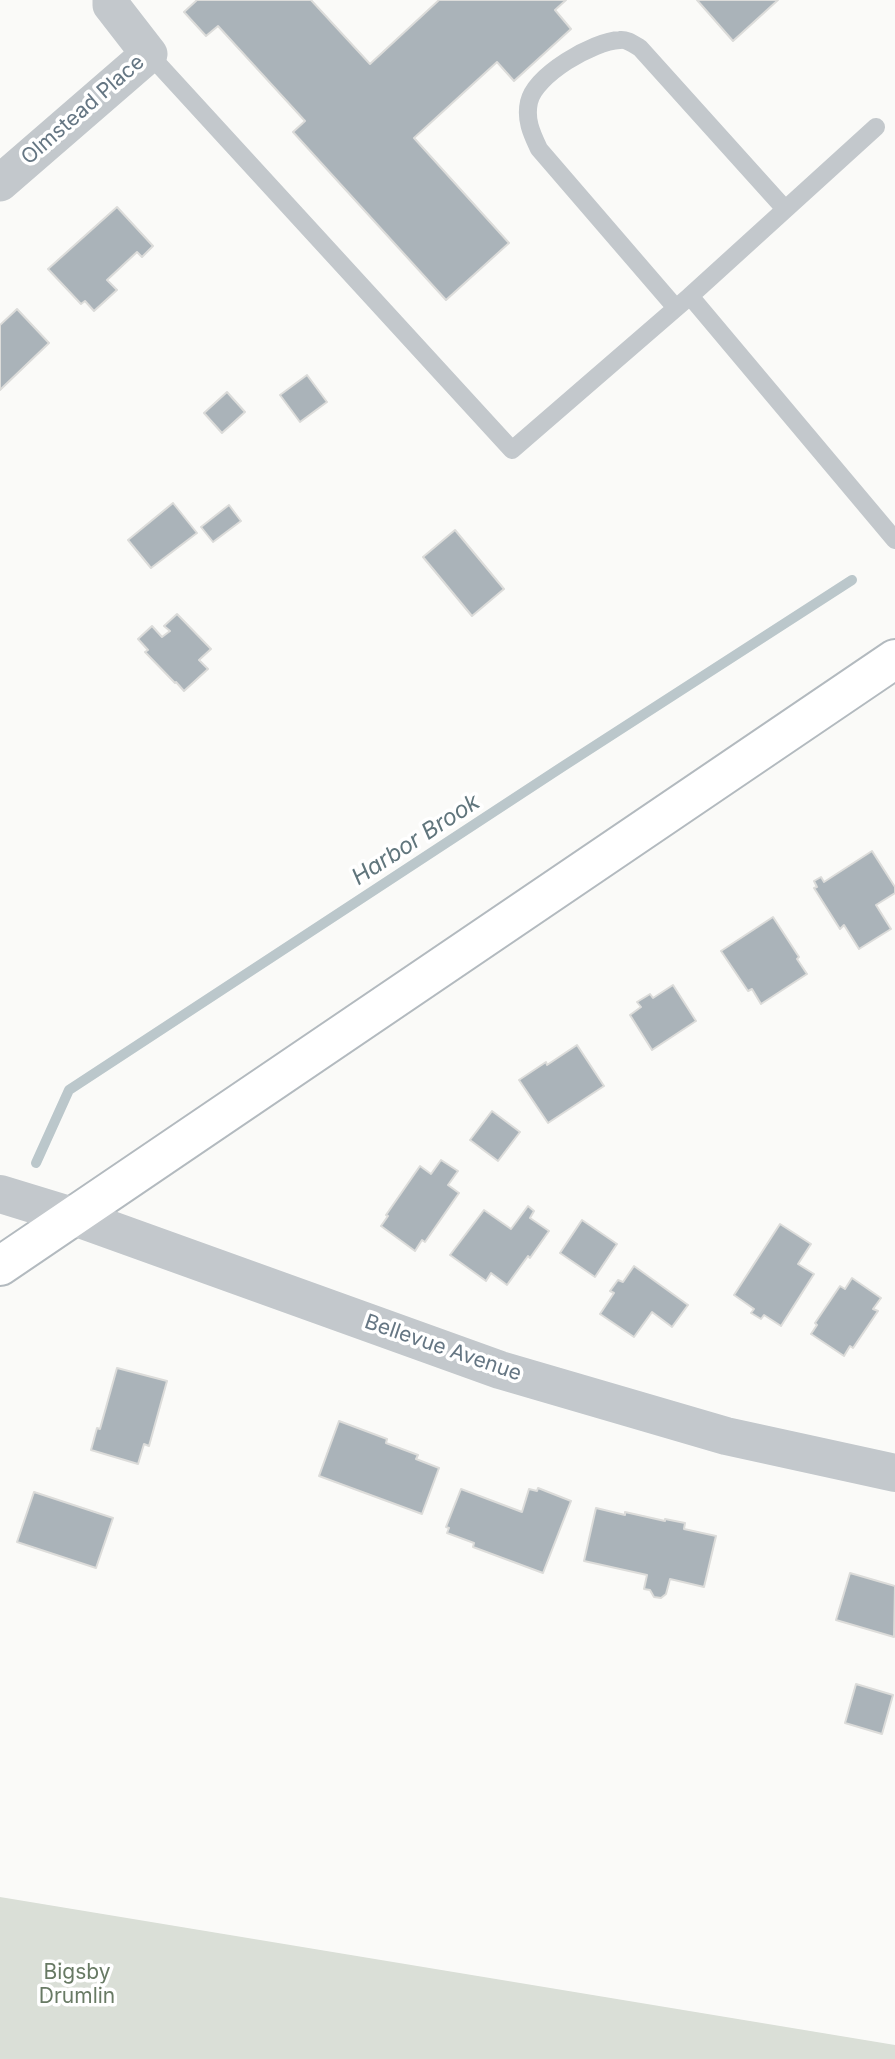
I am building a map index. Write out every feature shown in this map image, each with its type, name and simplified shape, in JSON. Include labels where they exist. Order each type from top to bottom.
[{"type":"main road","points":[[0,1266],[895,659]]},
{"type":"street","name":"Olmstead Place","points":[[0,183],[149,54],[111,5],[111,0]]},
{"type":"street","name":"Bellevue Avenue","points":[[0,1194],[72,1216],[500,1370],[726,1436],[895,1473]]},
{"type":"lane","points":[[676,308],[539,149],[527,122],[529,100],[542,81],[568,60],[599,44],[623,39],[640,48],[785,209]]},
{"type":"lane","points":[[149,54],[512,450],[690,296],[876,127]]},
{"type":"lane","points":[[690,296],[895,540]]},
{"type":"green space","name":"Bigsby Drumlin","points":[[0,1897],[895,2045],[895,2059],[0,2059]]},
{"type":"building","points":[[197,0],[311,0],[370,64],[439,0],[566,0],[555,10],[571,29],[514,81],[497,62],[414,138],[509,243],[446,300],[293,132],[305,121],[218,26],[206,36],[184,12]]},
{"type":"building","points":[[697,0],[778,0],[733,41]]},
{"type":"building","points":[[117,207],[153,246],[142,257],[137,252],[107,280],[117,290],[94,311],[85,301],[81,304],[48,269]]},
{"type":"building","points":[[17,309],[49,343],[0,390],[0,325]]},
{"type":"building","points":[[307,375],[327,402],[300,422],[280,395]]},
{"type":"building","points":[[227,392],[245,412],[222,433],[204,413]]},
{"type":"building","points":[[173,503],[197,533],[151,568],[128,540]]},
{"type":"building","points":[[229,505],[241,521],[213,542],[201,527]]},
{"type":"building","points":[[455,530],[504,589],[472,616],[423,557]]},
{"type":"building","points":[[177,614],[211,649],[199,660],[208,669],[184,691],[145,652],[148,650],[138,639],[152,626],[162,637],[170,631],[164,626]]},
{"type":"building","points":[[872,851],[895,887],[895,893],[876,905],[891,929],[859,949],[844,925],[840,929],[814,888],[817,887],[814,881],[821,877],[824,882]]},
{"type":"building","points":[[773,917],[807,974],[761,1004],[752,989],[748,991],[721,951]]},
{"type":"building","points":[[673,985],[696,1021],[652,1050],[630,1015],[641,1007],[637,1002],[650,994],[653,998]]},
{"type":"building","points":[[577,1045],[604,1086],[548,1123],[519,1080]]},
{"type":"building","points":[[492,1111],[520,1132],[498,1161],[470,1140]]},
{"type":"building","points":[[441,1160],[458,1171],[448,1185],[459,1193],[425,1242],[422,1240],[415,1251],[381,1226],[420,1166],[431,1174]]},
{"type":"building","points":[[528,1206],[534,1211],[530,1218],[549,1231],[507,1285],[491,1273],[486,1281],[450,1255],[484,1210],[511,1229]]},
{"type":"building","points":[[582,1220],[617,1244],[595,1277],[560,1253]]},
{"type":"building","points":[[780,1224],[811,1244],[798,1264],[814,1274],[781,1326],[764,1315],[761,1319],[751,1313],[754,1309],[734,1295]]},
{"type":"building","points":[[634,1266],[688,1305],[672,1327],[652,1312],[634,1337],[600,1314],[614,1293],[610,1291],[618,1280],[623,1282]]},
{"type":"building","points":[[852,1278],[881,1298],[873,1309],[878,1311],[853,1348],[850,1346],[844,1356],[811,1334],[817,1325],[815,1323],[840,1286],[845,1289]]},
{"type":"building","points":[[117,1368],[167,1381],[149,1446],[144,1444],[138,1464],[91,1450],[97,1428],[100,1429]]},
{"type":"building","points":[[339,1421],[387,1439],[386,1443],[418,1455],[416,1459],[439,1468],[422,1514],[319,1476]]},
{"type":"building","points":[[538,1488],[571,1501],[543,1573],[473,1547],[474,1543],[447,1533],[449,1528],[446,1527],[461,1489],[522,1512],[529,1489],[537,1491]]},
{"type":"building","points":[[34,1492],[113,1518],[96,1568],[17,1542]]},
{"type":"building","points":[[596,1508],[685,1523],[684,1529],[716,1536],[704,1587],[670,1579],[666,1594],[661,1598],[654,1597],[650,1590],[644,1589],[647,1575],[584,1561]]},
{"type":"building","points":[[850,1573],[895,1586],[894,1637],[836,1620]]},
{"type":"building","points":[[856,1684],[893,1695],[882,1734],[845,1723]]},
{"type":"waterway","name":"Harbor Brook","points":[[36,1163],[69,1090],[852,580]]}]
